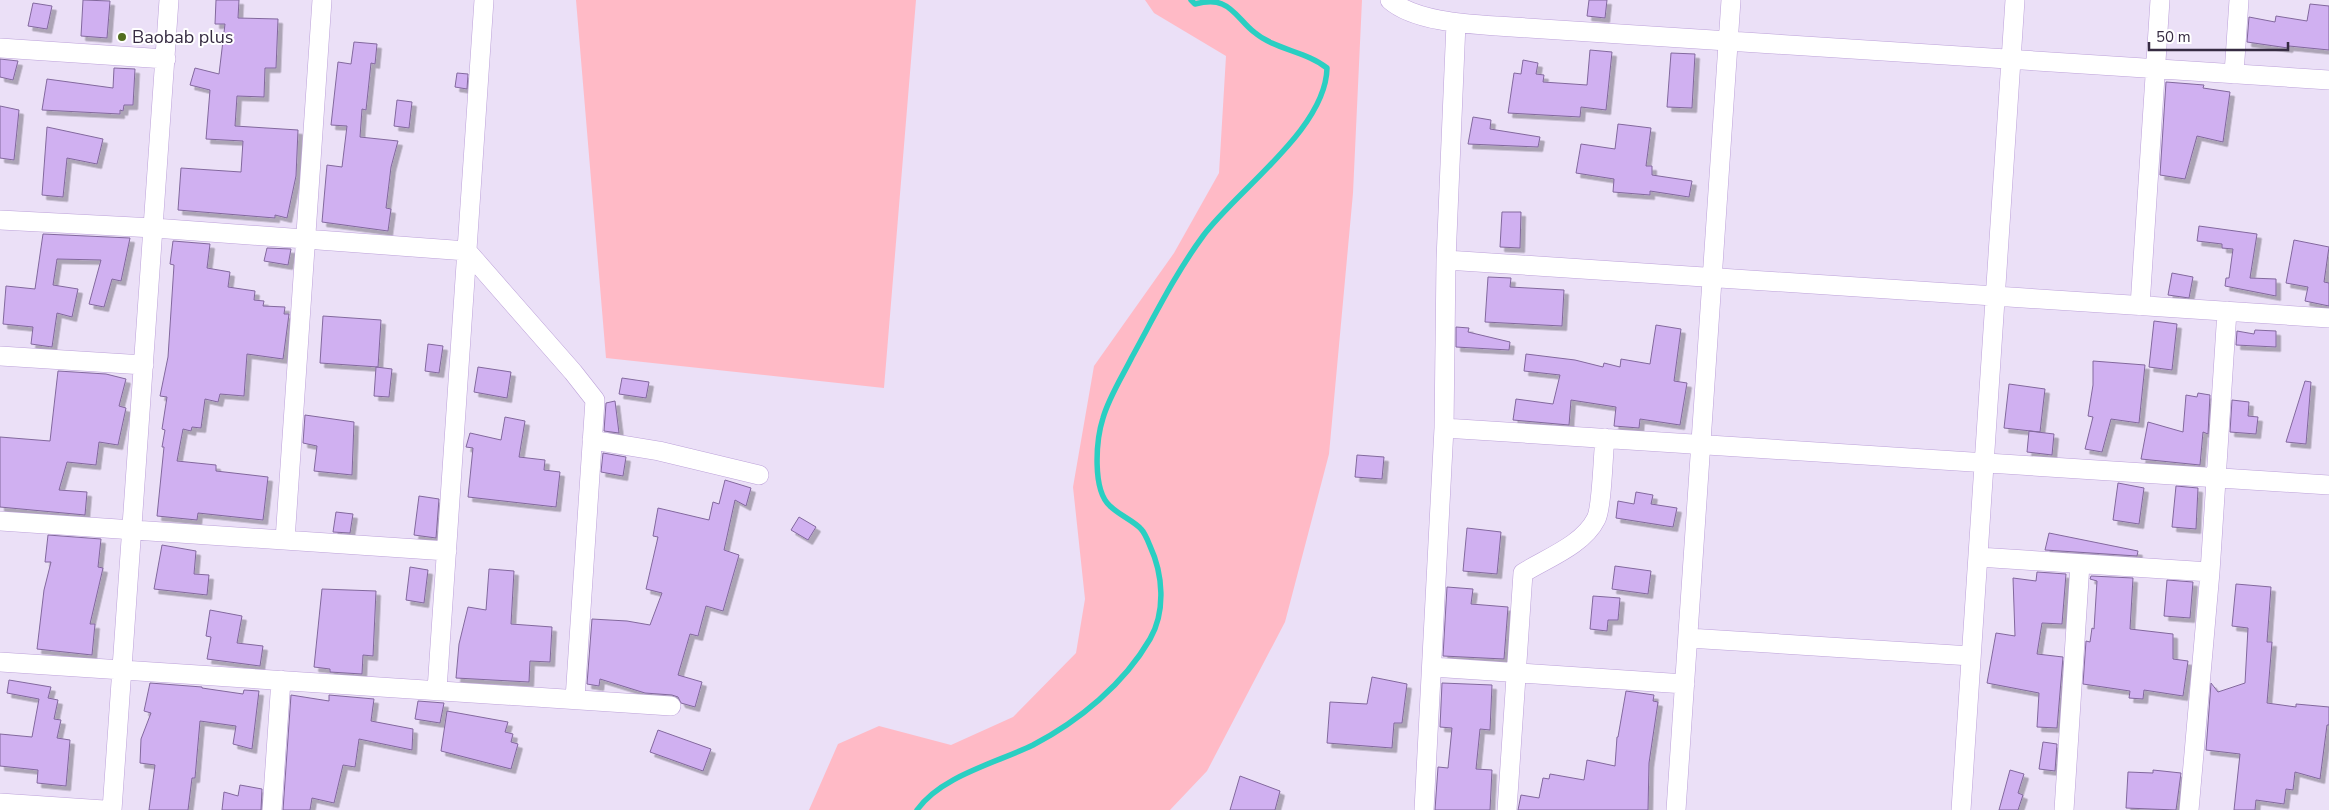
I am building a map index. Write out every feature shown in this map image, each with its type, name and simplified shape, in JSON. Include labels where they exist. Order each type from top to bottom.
[{"type":"street","points":[[112,810],[170,0]]},
{"type":"street","points":[[286,540],[322,0]]},
{"type":"street","points":[[438,690],[484,0]]},
{"type":"street","points":[[1390,0],[1400,9],[1456,23],[2329,80]]},
{"type":"street","points":[[1676,810],[1731,0]]},
{"type":"street","points":[[1960,810],[2015,0]]},
{"type":"street","points":[[2140,306],[2160,0]]},
{"type":"street","points":[[2234,74],[2239,0]]},
{"type":"street","points":[[1424,810],[1444,428],[1446,260],[1456,23]]},
{"type":"street","points":[[0,48],[166,59]]},
{"type":"street","points":[[0,220],[154,228],[306,241],[467,251],[573,372],[594,400],[574,699]]},
{"type":"street","points":[[1446,260],[2329,318]]},
{"type":"street","points":[[2189,810],[2210,572],[2227,311]]},
{"type":"street","points":[[0,356],[144,365]]},
{"type":"street","points":[[1444,428],[2329,485]]},
{"type":"street","points":[[1507,810],[1523,573],[1576,542],[1590,529],[1598,517],[1605,438]]},
{"type":"street","points":[[592,440],[659,451],[759,475]]},
{"type":"street","points":[[0,521],[447,550]]},
{"type":"street","points":[[1978,557],[2210,572]]},
{"type":"street","points":[[2064,810],[2080,564]]},
{"type":"street","points":[[1688,638],[1971,656]]},
{"type":"street","points":[[0,662],[671,706]]},
{"type":"street","points":[[1432,668],[1685,684]]},
{"type":"street","points":[[272,810],[281,680]]},
{"type":"street","points":[[0,803],[104,810]]},
{"type":"shaded area","points":[[576,0],[916,0],[884,388],[606,358]]},
{"type":"shaded area","points":[[1145,0],[1362,0],[1353,193],[1329,454],[1285,622],[1207,771],[1170,810],[809,810],[838,744],[879,726],[951,745],[1013,717],[1076,653],[1085,599],[1073,487],[1094,366],[1174,253],[1219,173],[1226,56],[1154,13]]},
{"type":"building","points":[[83,0],[110,1],[107,38],[81,36]]},
{"type":"building","points":[[216,0],[239,0],[238,18],[278,19],[276,68],[265,68],[264,97],[237,96],[235,126],[298,130],[296,176],[287,218],[275,215],[275,218],[178,210],[181,168],[241,172],[243,141],[206,139],[210,90],[190,85],[195,68],[219,74],[225,24],[215,24]]},
{"type":"building","points":[[1589,0],[1607,0],[1605,18],[1587,16]]},
{"type":"building","points":[[33,3],[52,6],[47,29],[28,26]]},
{"type":"building","points":[[2310,4],[2329,6],[2329,50],[2289,46],[2288,48],[2247,42],[2249,17],[2275,22],[2276,16],[2307,21]]},
{"type":"building","points":[[354,42],[377,44],[375,64],[371,63],[366,110],[362,109],[360,137],[398,141],[391,167],[386,208],[391,209],[388,231],[322,222],[327,165],[342,167],[347,126],[331,125],[338,62],[351,64]]},
{"type":"building","points":[[1590,50],[1612,52],[1606,110],[1581,107],[1580,117],[1508,113],[1514,73],[1521,74],[1523,60],[1538,63],[1536,74],[1544,75],[1543,82],[1587,85]]},
{"type":"building","points":[[1671,53],[1695,54],[1692,108],[1667,107]]},
{"type":"building","points":[[0,59],[18,61],[13,80],[0,77]]},
{"type":"building","points":[[114,68],[135,69],[133,105],[124,105],[123,111],[120,110],[120,114],[42,110],[47,79],[113,88]]},
{"type":"building","points":[[457,73],[468,74],[467,89],[455,87]]},
{"type":"building","points":[[2166,82],[2204,85],[2203,88],[2230,92],[2223,142],[2197,136],[2185,179],[2160,175]]},
{"type":"building","points":[[397,100],[412,102],[409,128],[394,126]]},
{"type":"building","points":[[0,106],[19,110],[14,160],[0,158]]},
{"type":"building","points":[[1473,117],[1491,120],[1490,129],[1540,137],[1538,147],[1468,144]]},
{"type":"building","points":[[1618,124],[1651,128],[1646,166],[1652,166],[1652,175],[1692,181],[1689,197],[1650,191],[1650,195],[1613,192],[1614,179],[1576,173],[1581,144],[1615,149]]},
{"type":"building","points":[[47,127],[103,139],[97,164],[67,158],[63,197],[42,195]]},
{"type":"building","points":[[1502,212],[1521,212],[1520,248],[1500,247]]},
{"type":"building","points":[[2199,226],[2257,234],[2250,278],[2276,279],[2276,296],[2225,286],[2226,278],[2229,278],[2233,249],[2222,248],[2222,244],[2197,241]]},
{"type":"building","points":[[43,234],[130,238],[121,281],[112,279],[104,307],[89,304],[101,260],[57,259],[53,285],[78,289],[72,317],[57,313],[52,347],[31,344],[33,327],[3,324],[6,286],[35,289]]},
{"type":"building","points":[[2294,240],[2329,247],[2324,282],[2329,283],[2329,306],[2305,301],[2308,287],[2286,283]]},
{"type":"building","points":[[173,241],[210,244],[207,268],[230,272],[228,287],[255,291],[254,300],[264,301],[263,306],[285,307],[284,314],[289,314],[283,359],[247,354],[244,396],[220,394],[218,402],[205,399],[201,428],[192,427],[191,431],[183,429],[177,461],[216,465],[216,471],[268,477],[263,520],[198,513],[197,520],[157,516],[165,430],[162,429],[167,397],[160,396],[168,357],[174,265],[170,264]]},
{"type":"building","points":[[267,248],[291,249],[288,265],[264,261]]},
{"type":"building","points":[[2172,273],[2193,277],[2189,298],[2168,295]]},
{"type":"building","points":[[1488,277],[1511,278],[1510,287],[1564,290],[1562,326],[1485,322]]},
{"type":"building","points":[[323,316],[381,320],[378,367],[320,363]]},
{"type":"building","points":[[2154,321],[2177,324],[2172,370],[2149,367]]},
{"type":"building","points":[[1656,325],[1681,329],[1674,381],[1687,383],[1680,425],[1640,419],[1639,428],[1614,426],[1616,407],[1571,400],[1569,425],[1513,420],[1516,399],[1553,404],[1560,375],[1524,371],[1526,354],[1575,360],[1603,367],[1604,363],[1620,367],[1621,359],[1650,364]]},
{"type":"building","points":[[1456,327],[1469,328],[1468,332],[1510,342],[1509,350],[1456,347]]},
{"type":"building","points":[[2255,330],[2276,331],[2276,347],[2236,345],[2237,331],[2254,334]]},
{"type":"building","points":[[428,344],[443,346],[439,373],[425,371]]},
{"type":"building","points":[[2093,361],[2145,365],[2139,423],[2111,419],[2102,452],[2085,449],[2093,417],[2088,416],[2093,385]]},
{"type":"building","points":[[376,367],[392,369],[389,397],[374,396]]},
{"type":"building","points":[[478,367],[511,372],[507,398],[474,392]]},
{"type":"building","points":[[58,371],[106,374],[126,379],[119,406],[126,408],[118,445],[99,442],[96,465],[67,462],[59,490],[87,492],[85,515],[0,507],[0,437],[50,441]]},
{"type":"building","points":[[622,378],[649,382],[646,398],[619,394]]},
{"type":"building","points":[[2305,381],[2311,382],[2306,444],[2286,442]]},
{"type":"building","points":[[2009,384],[2045,389],[2040,432],[2004,428]]},
{"type":"building","points":[[2198,393],[2210,395],[2208,434],[2203,432],[2200,465],[2141,459],[2148,422],[2183,432],[2186,395],[2197,397]]},
{"type":"building","points":[[2232,400],[2249,402],[2248,416],[2258,417],[2256,434],[2230,432]]},
{"type":"building","points":[[615,401],[619,433],[604,431],[606,403]]},
{"type":"building","points":[[305,415],[354,422],[352,475],[314,471],[317,446],[303,443]]},
{"type":"building","points":[[505,417],[525,421],[519,457],[545,460],[544,470],[560,472],[556,507],[468,497],[473,448],[466,447],[470,433],[501,440]]},
{"type":"building","points":[[2029,431],[2054,434],[2052,455],[2027,452]]},
{"type":"building","points":[[603,453],[626,457],[623,476],[601,472]]},
{"type":"building","points":[[1357,455],[1384,457],[1382,479],[1355,477]]},
{"type":"building","points":[[725,480],[751,488],[746,506],[735,500],[724,550],[739,555],[723,611],[706,606],[698,636],[690,634],[678,675],[702,682],[695,707],[681,703],[678,697],[672,695],[645,693],[600,679],[599,686],[587,684],[592,619],[627,621],[650,625],[662,593],[646,589],[658,537],[653,536],[658,508],[709,520],[713,502],[719,504]]},
{"type":"building","points":[[2118,483],[2144,488],[2139,524],[2113,520]]},
{"type":"building","points":[[2176,486],[2198,488],[2196,529],[2172,527]]},
{"type":"building","points":[[1636,492],[1653,495],[1651,504],[1677,508],[1673,527],[1616,518],[1618,501],[1634,504]]},
{"type":"building","points":[[419,496],[439,499],[436,538],[414,535]]},
{"type":"building","points":[[336,512],[353,514],[350,533],[333,532]]},
{"type":"building","points":[[799,517],[816,527],[808,540],[791,530]]},
{"type":"building","points":[[1467,528],[1501,532],[1497,574],[1463,571]]},
{"type":"building","points":[[2049,533],[2138,551],[2137,556],[2045,550]]},
{"type":"building","points":[[48,535],[101,539],[98,567],[103,568],[90,624],[95,624],[92,655],[37,649],[44,590],[51,562],[45,562]]},
{"type":"building","points":[[162,545],[196,551],[194,574],[209,575],[207,595],[154,589]]},
{"type":"building","points":[[1615,566],[1651,571],[1648,594],[1612,589]]},
{"type":"building","points":[[410,567],[428,570],[424,603],[406,600]]},
{"type":"building","points":[[489,569],[514,571],[511,624],[552,627],[550,662],[530,661],[529,682],[456,678],[459,644],[468,607],[486,610]]},
{"type":"building","points":[[2037,572],[2066,574],[2062,624],[2042,623],[2037,654],[2063,657],[2057,728],[2037,727],[2039,693],[1987,683],[1996,633],[2015,636],[2013,578],[2036,581]]},
{"type":"building","points":[[2091,576],[2133,578],[2130,629],[2173,634],[2173,659],[2188,661],[2183,696],[2144,690],[2143,699],[2129,698],[2130,691],[2083,684],[2086,641],[2090,642],[2092,628],[2094,629],[2097,581],[2090,579]]},
{"type":"building","points":[[2167,580],[2193,582],[2190,618],[2164,616]]},
{"type":"building","points":[[2236,584],[2271,587],[2267,642],[2272,642],[2267,703],[2296,707],[2296,704],[2329,707],[2329,725],[2327,725],[2320,779],[2295,772],[2293,790],[2286,789],[2284,804],[2256,800],[2255,810],[2234,810],[2240,754],[2206,750],[2211,683],[2218,692],[2245,683],[2248,628],[2232,626]]},
{"type":"building","points":[[1447,587],[1473,589],[1471,604],[1508,607],[1504,659],[1443,656]]},
{"type":"building","points":[[322,589],[376,591],[373,656],[363,655],[362,674],[330,672],[330,669],[314,667]]},
{"type":"building","points":[[1593,596],[1620,598],[1618,620],[1608,620],[1607,631],[1590,629]]},
{"type":"building","points":[[210,610],[242,616],[237,643],[263,646],[260,666],[207,659],[211,637],[206,636]]},
{"type":"building","points":[[1372,677],[1407,684],[1402,723],[1394,723],[1392,748],[1327,743],[1330,702],[1367,704]]},
{"type":"building","points":[[9,680],[51,687],[48,698],[58,700],[54,719],[61,720],[57,738],[70,740],[66,786],[37,783],[38,770],[0,766],[0,734],[32,737],[39,699],[7,693]]},
{"type":"building","points":[[150,683],[202,687],[243,694],[244,690],[259,691],[252,749],[233,744],[236,726],[200,721],[195,778],[192,778],[188,810],[149,810],[155,765],[140,763],[141,739],[151,713],[144,711]]},
{"type":"building","points":[[1442,683],[1492,685],[1490,730],[1480,729],[1476,769],[1492,770],[1490,810],[1435,810],[1438,767],[1448,768],[1452,728],[1440,727]]},
{"type":"building","points":[[1626,691],[1654,695],[1653,701],[1658,702],[1649,763],[1648,810],[1518,810],[1521,795],[1539,798],[1543,778],[1549,779],[1550,774],[1584,780],[1587,760],[1615,766],[1617,737]]},
{"type":"building","points":[[291,695],[329,701],[329,695],[374,699],[371,721],[413,729],[412,750],[359,739],[355,767],[343,765],[334,803],[312,798],[310,810],[283,810]]},
{"type":"building","points":[[418,701],[444,703],[440,723],[415,719]]},
{"type":"building","points":[[447,711],[508,722],[505,732],[513,734],[511,742],[518,744],[511,769],[441,751]]},
{"type":"building","points":[[658,730],[711,749],[703,771],[650,752]]},
{"type":"building","points":[[2043,742],[2057,744],[2055,771],[2039,769]]},
{"type":"building","points":[[2010,770],[2024,774],[2018,793],[2023,795],[2018,810],[1999,810]]},
{"type":"building","points":[[2153,770],[2181,773],[2176,810],[2126,808],[2128,772],[2153,773]]},
{"type":"building","points":[[1240,776],[1280,791],[1275,810],[1230,810]]},
{"type":"building","points":[[240,785],[262,789],[261,810],[222,810],[224,792],[238,796]]},
{"type":"waterway","points":[[917,810],[927,798],[954,779],[1033,745],[1083,713],[1114,686],[1127,671],[1150,639],[1159,617],[1160,580],[1158,568],[1147,539],[1134,523],[1110,506],[1104,499],[1100,489],[1097,451],[1103,418],[1116,387],[1183,265],[1218,218],[1296,136],[1312,114],[1323,91],[1327,68],[1319,62],[1262,38],[1227,6],[1212,2],[1195,4],[1191,0]]},
{"type":"place","name":"Baobab plus","points":[[122,37]]}]
